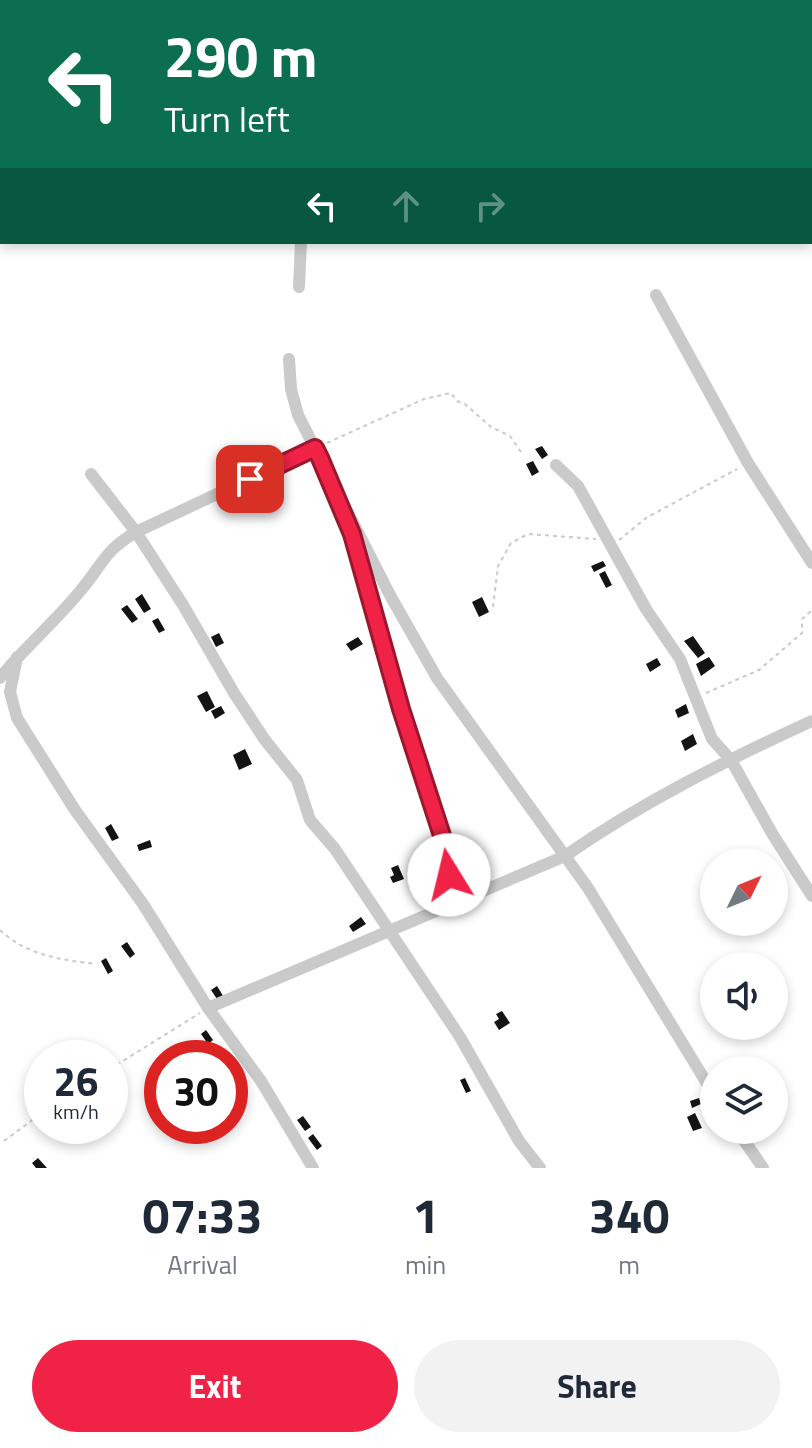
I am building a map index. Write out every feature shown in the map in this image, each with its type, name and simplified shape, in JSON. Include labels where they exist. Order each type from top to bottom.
[{"type":"street","points":[[299,287],[301,244]]},
{"type":"street","points":[[656,295],[748,463],[812,563]]},
{"type":"street","points":[[289,359],[294,405],[409,632],[437,678],[588,888],[700,1072]]},
{"type":"street","points":[[0,678],[83,588],[114,546],[136,532],[318,453]]},
{"type":"street","points":[[318,453],[352,534],[401,709],[447,851],[449,875],[439,909]]},
{"type":"street","points":[[556,465],[578,486],[646,609],[680,659],[712,739],[731,760],[812,896]]},
{"type":"street","points":[[91,474],[136,532],[234,693],[265,740],[297,780],[310,820],[335,849],[460,1037],[519,1141],[540,1168]]},
{"type":"street","points":[[17,657],[10,692],[17,718],[75,810],[143,904],[208,1008],[261,1081],[313,1168]]},
{"type":"street","points":[[208,1008],[565,856],[613,823],[812,721]]},
{"type":"street","points":[[747,1144],[763,1168]]},
{"type":"path","points":[[318,453],[372,421],[390,416],[424,399],[451,393],[479,418],[510,436],[521,452]]},
{"type":"path","points":[[493,607],[498,566],[507,547],[521,537],[528,534],[580,536],[610,544],[646,518],[748,463]]},
{"type":"path","points":[[695,698],[767,664],[802,633],[802,619],[812,610]]},
{"type":"path","points":[[0,930],[35,952],[62,960],[96,964]]},
{"type":"path","points":[[128,1058],[208,1008]]},
{"type":"path","points":[[4,1141],[24,1126]]},
{"type":"building","points":[[542,446],[548,455],[542,459],[535,449]]},
{"type":"building","points":[[533,461],[539,472],[532,476],[526,464]]},
{"type":"building","points":[[603,561],[606,566],[594,572],[591,566]]},
{"type":"building","points":[[605,571],[612,585],[606,588],[599,574]]},
{"type":"building","points":[[142,594],[151,609],[144,613],[135,599]]},
{"type":"building","points":[[482,597],[489,612],[479,617],[472,602]]},
{"type":"building","points":[[127,605],[138,619],[132,623],[121,609]]},
{"type":"building","points":[[158,618],[165,630],[159,633],[152,621]]},
{"type":"building","points":[[219,633],[224,643],[216,647],[211,637]]},
{"type":"building","points":[[693,636],[705,653],[698,658],[684,641]]},
{"type":"building","points":[[358,637],[363,644],[351,651],[346,644]]},
{"type":"building","points":[[709,657],[715,666],[701,676],[696,664]]},
{"type":"building","points":[[657,658],[661,665],[650,672],[646,664]]},
{"type":"building","points":[[207,691],[215,707],[206,712],[197,696]]},
{"type":"building","points":[[686,704],[689,713],[678,718],[675,710]]},
{"type":"building","points":[[221,706],[225,713],[215,719],[211,711]]},
{"type":"building","points":[[693,734],[697,744],[685,751],[681,741]]},
{"type":"building","points":[[245,749],[252,764],[239,770],[233,755]]},
{"type":"building","points":[[111,824],[119,838],[112,841],[105,828]]},
{"type":"building","points":[[150,840],[152,847],[139,851],[137,845]]},
{"type":"building","points":[[398,865],[404,879],[393,883],[391,868]]},
{"type":"building","points":[[361,917],[366,924],[353,932],[349,926]]},
{"type":"building","points":[[127,942],[135,954],[130,958],[121,946]]},
{"type":"building","points":[[106,958],[113,971],[108,974],[101,961]]},
{"type":"building","points":[[217,986],[225,999],[219,1002],[211,990]]},
{"type":"building","points":[[502,1011],[510,1023],[499,1030],[494,1022],[499,1019],[496,1014]]},
{"type":"building","points":[[206,1030],[213,1040],[205,1040],[201,1034]]},
{"type":"building","points":[[465,1078],[471,1091],[466,1093],[460,1080]]},
{"type":"building","points":[[699,1098],[700,1104],[692,1108],[690,1101]]},
{"type":"building","points":[[695,1113],[700,1129],[693,1131],[687,1117]]},
{"type":"building","points":[[303,1116],[311,1127],[305,1131],[297,1120]]},
{"type":"building","points":[[313,1134],[322,1146],[317,1150],[308,1138]]},
{"type":"building","points":[[38,1158],[47,1168],[36,1168],[32,1163]]},
{"type":"route","points":[[250,479],[315,448],[352,534],[401,709],[447,851],[449,875]]}]
